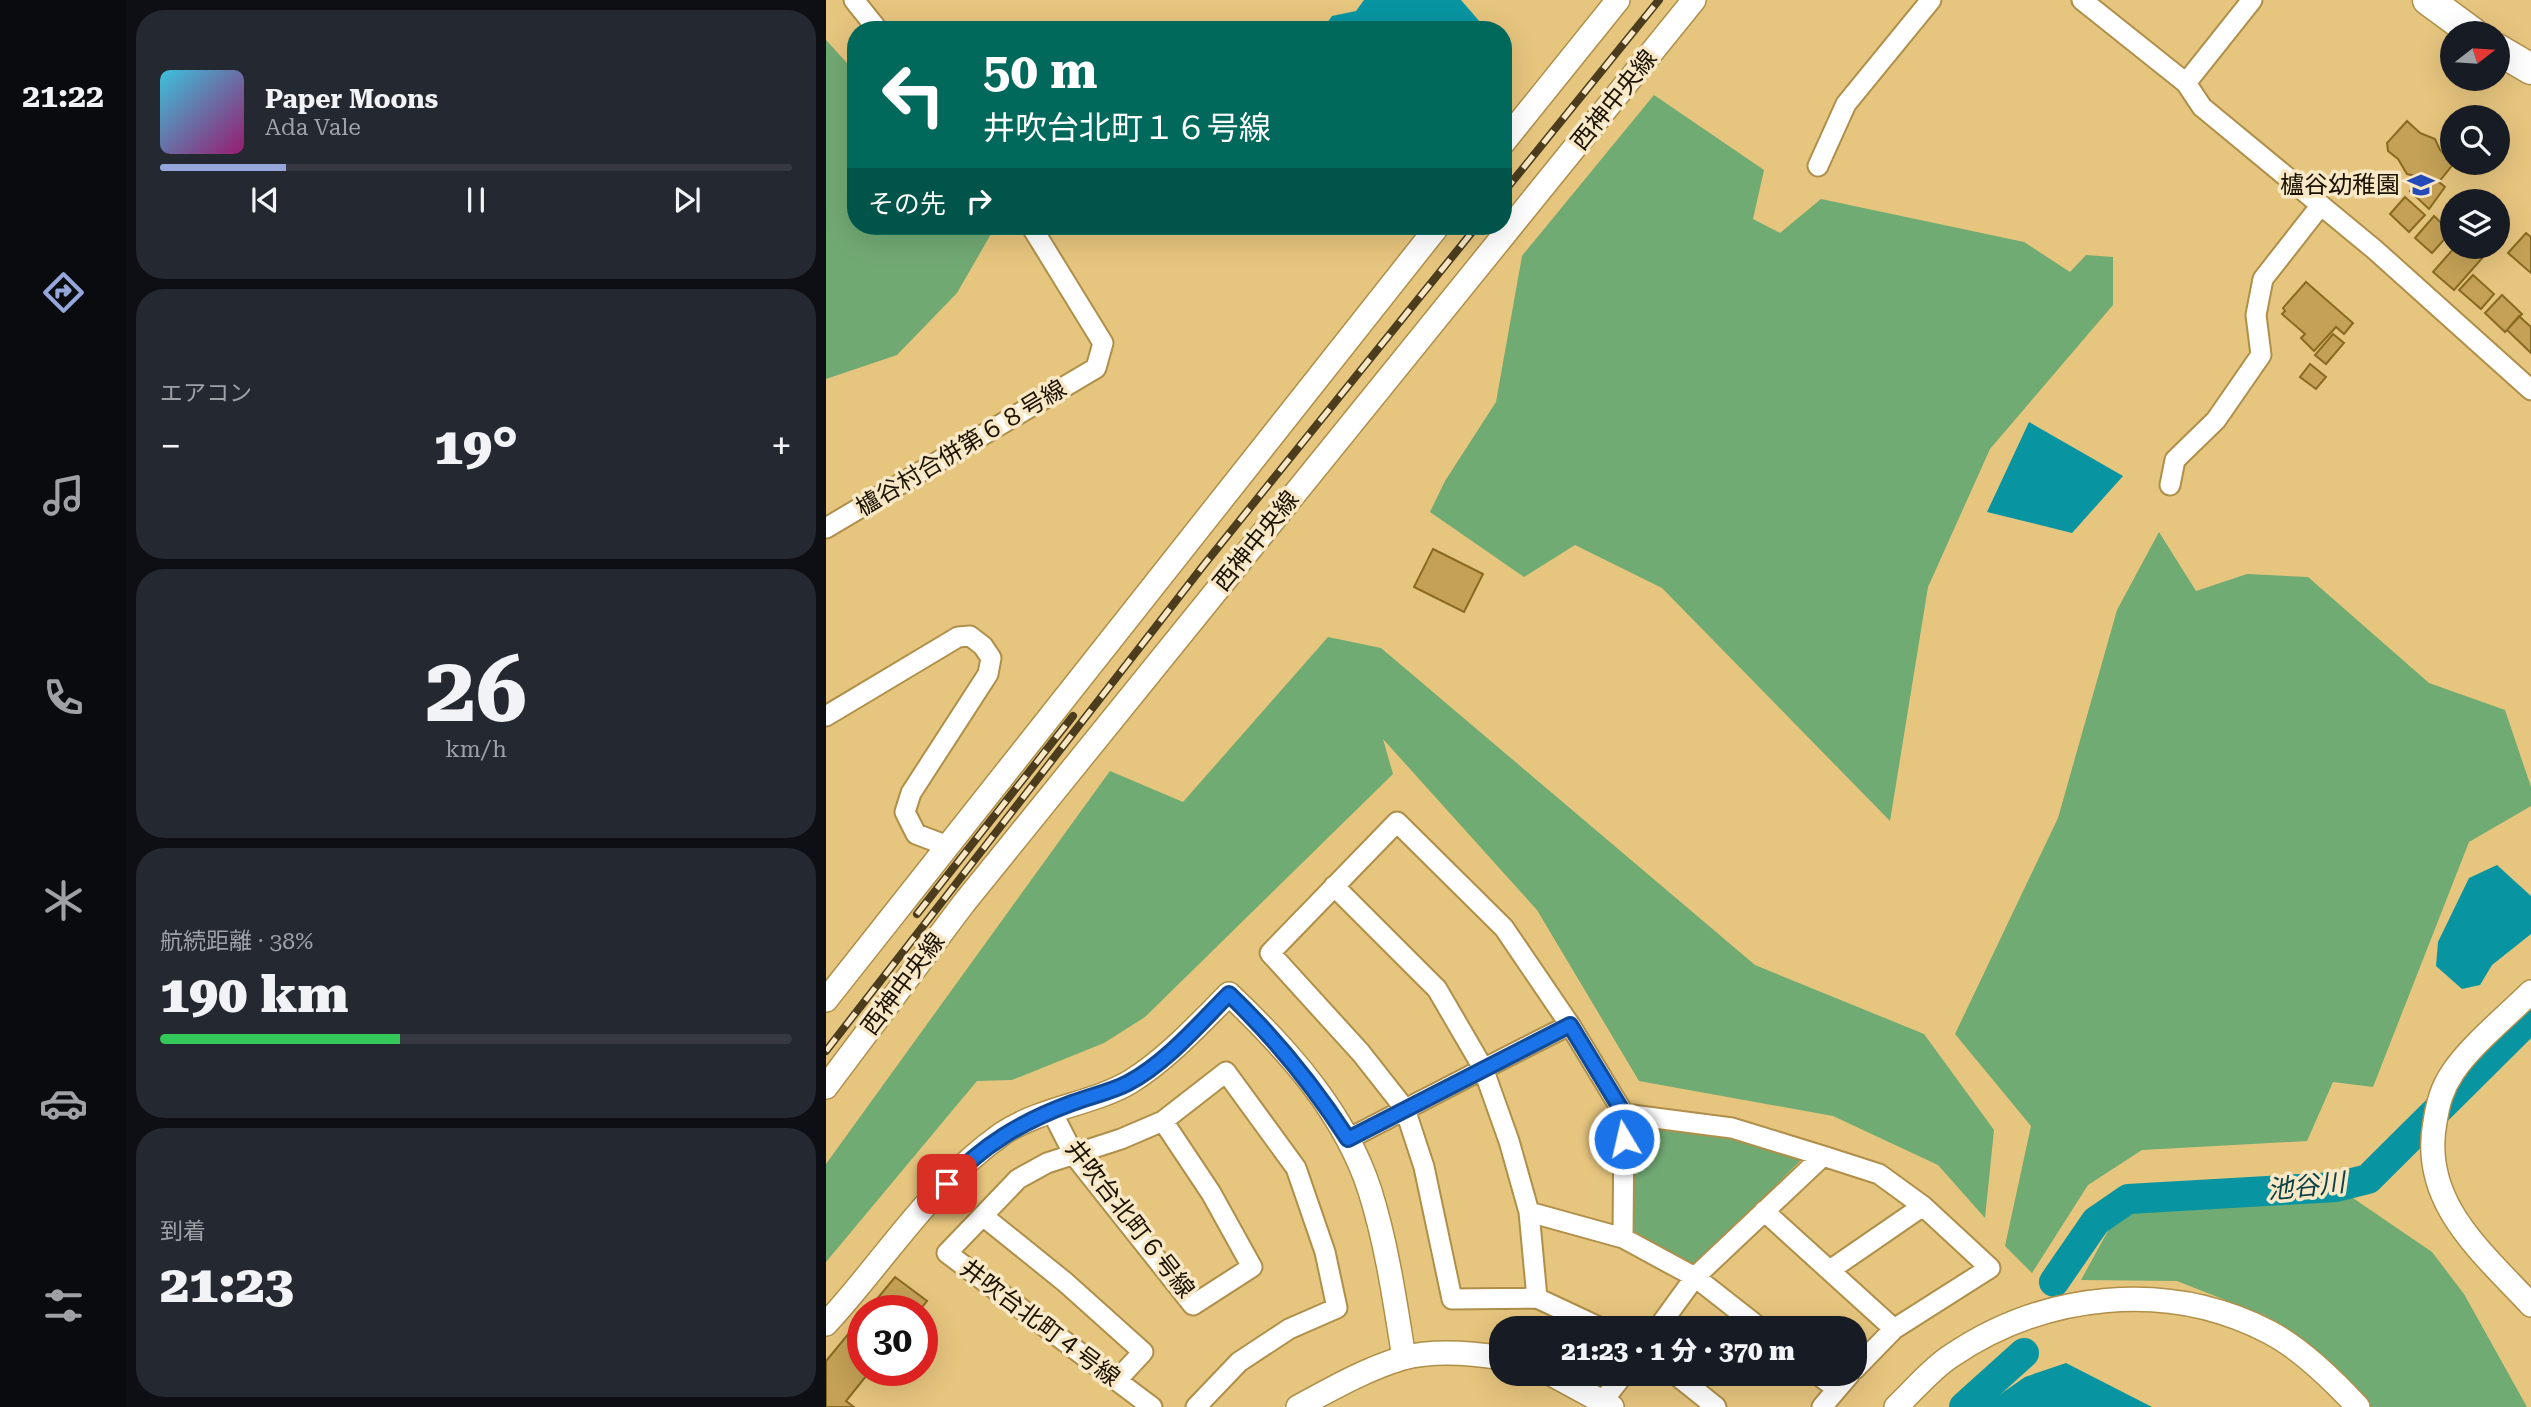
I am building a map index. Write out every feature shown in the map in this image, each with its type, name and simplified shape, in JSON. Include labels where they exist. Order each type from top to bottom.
[{"type":"main road","points":[[2428,0],[2457,21]]},
{"type":"main road","points":[[2510,57],[2531,69]]},
{"type":"street","points":[[855,0],[871,21]]},
{"type":"street","points":[[1512,122],[1605,0]]},
{"type":"street","points":[[1512,132],[1618,0]]},
{"type":"street","name":"西神中央線","points":[[1512,226],[1694,0]]},
{"type":"street","points":[[1512,227],[1707,0]]},
{"type":"street","points":[[1818,166],[1846,104],[1931,0]]},
{"type":"street","points":[[2082,0],[2186,83],[2202,107],[2321,205],[2531,390]]},
{"type":"street","points":[[2186,83],[2252,0]]},
{"type":"street","points":[[2170,485],[2175,460],[2216,420],[2262,355],[2256,315],[2263,279],[2321,205]]},
{"type":"street","name":"櫨谷村合併第６８号線","points":[[826,528],[1096,368],[1102,343],[1036,235]]},
{"type":"street","name":"西神中央線","points":[[826,1000],[1430,235]]},
{"type":"street","points":[[1494,248],[1505,235]]},
{"type":"street","name":"西神中央線","points":[[826,1087],[964,903],[1505,235]]},
{"type":"street","points":[[826,716],[958,637],[970,636],[983,646],[991,658],[988,674],[911,793],[905,812],[916,834],[946,845]]},
{"type":"street","points":[[1575,1316],[1537,1298],[1452,1298],[1424,1167],[1405,1109],[1318,1003],[1270,953],[1397,822],[1504,928],[1570,1025],[1624,1114],[1623,1238]]},
{"type":"street","points":[[1334,886],[1437,989],[1483,1068],[1509,1141],[1529,1212],[1537,1298]]},
{"type":"street","points":[[2531,992],[2454,1070],[2440,1095],[2431,1143],[2437,1187],[2464,1233],[2531,1305]]},
{"type":"street","points":[[826,1324],[961,1168],[1004,1132],[1051,1111],[1129,1083],[1174,1048],[1229,994],[1273,1037],[1311,1082],[1348,1139],[1369,1189],[1386,1252],[1404,1358]]},
{"type":"street","points":[[1348,1139],[1570,1025]]},
{"type":"street","name":"井吹台北町４号線","points":[[1152,1407],[947,1253],[1017,1179],[1047,1163],[1163,1121],[1226,1072],[1296,1168],[1325,1252],[1337,1308],[1289,1329],[1240,1362],[1195,1407]]},
{"type":"street","name":"井吹台北町６号線","points":[[1051,1111],[1074,1155],[1193,1305],[1252,1268],[1211,1193],[1163,1121]]},
{"type":"street","points":[[1624,1114],[1731,1128],[1879,1174],[1923,1206],[1990,1268],[1894,1328],[1867,1356]]},
{"type":"street","points":[[1667,1316],[1695,1277],[1823,1156]]},
{"type":"street","points":[[1830,1270],[1923,1206]]},
{"type":"street","points":[[1764,1211],[1894,1328]]},
{"type":"street","points":[[1529,1212],[1623,1238],[1695,1277],[1745,1316]]},
{"type":"street","points":[[983,1216],[1065,1282],[1143,1352],[1117,1380]]},
{"type":"street","points":[[1896,1407],[1949,1357],[2012,1321],[2074,1304],[2146,1298],[2206,1308],[2270,1332],[2335,1382],[2358,1407]]},
{"type":"street","points":[[1298,1407],[1343,1383],[1404,1358],[1467,1353],[1489,1356]]},
{"type":"street","points":[[1572,1386],[1604,1405],[1616,1386]]},
{"type":"street","points":[[1690,1386],[1716,1407]]},
{"type":"street","points":[[1822,1407],[1836,1388],[1833,1386]]},
{"type":"green space","points":[[826,40],[847,63],[847,235],[990,235],[957,293],[897,355],[826,379]]},
{"type":"green space","points":[[1654,95],[1764,170],[1753,219],[1780,233],[1821,199],[2024,242],[2070,272],[2086,255],[2113,257],[2113,305],[1990,449],[1928,587],[1890,821],[1662,588],[1575,545],[1524,577],[1430,512],[1445,481],[1496,402],[1522,256]]},
{"type":"green space","points":[[2159,532],[2196,591],[2247,574],[2308,577],[2429,683],[2505,710],[2531,787],[2531,806],[2469,842],[2373,1087],[2333,1082],[2307,1141],[2142,1150],[2088,1185],[2032,1273],[2005,1246],[2031,1126],[1955,1034],[2058,818],[2117,610]]},
{"type":"green space","points":[[1328,637],[1381,648],[1755,965],[1924,1034],[1994,1130],[1985,1218],[1938,1165],[1833,1116],[1639,1081],[1537,910],[1383,739],[1393,774],[1145,1017],[1104,1043],[1012,1080],[977,1081],[826,1262],[826,1164],[1110,771],[1183,802]]},
{"type":"green space","points":[[1633,1123],[1726,1135],[1803,1158],[1698,1263],[1684,1263],[1633,1232]]},
{"type":"green space","points":[[2347,1194],[2432,1252],[2464,1294],[2527,1407],[2367,1407],[2301,1341],[2266,1316],[2177,1281],[2081,1280],[2115,1218],[2151,1206]]},
{"type":"water","points":[[1364,0],[1461,0],[1479,21],[1328,21],[1332,16],[1356,11]]},
{"type":"water","points":[[2029,422],[2123,476],[2072,533],[1987,512]]},
{"type":"water","points":[[2497,865],[2531,896],[2531,934],[2492,965],[2480,985],[2462,989],[2436,966],[2438,942],[2469,878]]},
{"type":"water","points":[[2066,1363],[2152,1407],[1982,1407],[2025,1377]]},
{"type":"building","points":[[2407,121],[2420,133],[2435,139],[2440,150],[2440,175],[2445,175],[2439,182],[2445,187],[2440,189],[2440,194],[2429,209],[2410,191],[2420,177],[2407,174],[2398,159],[2388,151],[2387,143]]},
{"type":"building","points":[[2405,197],[2425,215],[2409,232],[2390,214]]},
{"type":"building","points":[[2434,216],[2440,222],[2440,244],[2432,253],[2415,238]]},
{"type":"building","points":[[2526,233],[2531,237],[2531,273],[2510,255],[2510,251]]},
{"type":"building","points":[[2444,259],[2481,259],[2454,290],[2433,272]]},
{"type":"building","points":[[2473,275],[2494,294],[2481,309],[2459,290]]},
{"type":"building","points":[[2306,282],[2353,323],[2344,334],[2336,327],[2314,351],[2301,338],[2305,334],[2282,314],[2285,311],[2283,308]]},
{"type":"building","points":[[2502,295],[2522,314],[2505,332],[2485,313]]},
{"type":"building","points":[[2519,316],[2531,327],[2531,353],[2507,330]]},
{"type":"building","points":[[2333,334],[2344,343],[2326,364],[2315,355]]},
{"type":"building","points":[[2310,364],[2326,377],[2316,389],[2300,377]]},
{"type":"building","points":[[1433,549],[1483,574],[1464,612],[1414,587]]},
{"type":"building","points":[[895,1277],[919,1295],[880,1295]]},
{"type":"building","points":[[847,1335],[847,1386],[858,1386],[846,1401],[854,1407],[826,1407],[826,1361]]},
{"type":"waterway","name":"池谷川","points":[[2054,1282],[2096,1221],[2128,1199],[2336,1187],[2368,1179],[2531,1017]]},
{"type":"waterway","name":"池谷川","points":[[1964,1407],[2024,1353]]},
{"type":"railway","points":[[1512,182],[1659,0]]},
{"type":"railway","points":[[826,1051],[1203,566],[1470,235]]},
{"type":"railway","points":[[917,914],[1073,716]]},
{"type":"place","name":"櫨谷幼稚園","points":[[2421,185]]},
{"type":"route","points":[[947,1184],[961,1168],[1004,1132],[1051,1111],[1129,1083],[1174,1048],[1229,994],[1273,1037],[1311,1082],[1348,1139],[1570,1025],[1624,1114],[1624,1139]]}]
